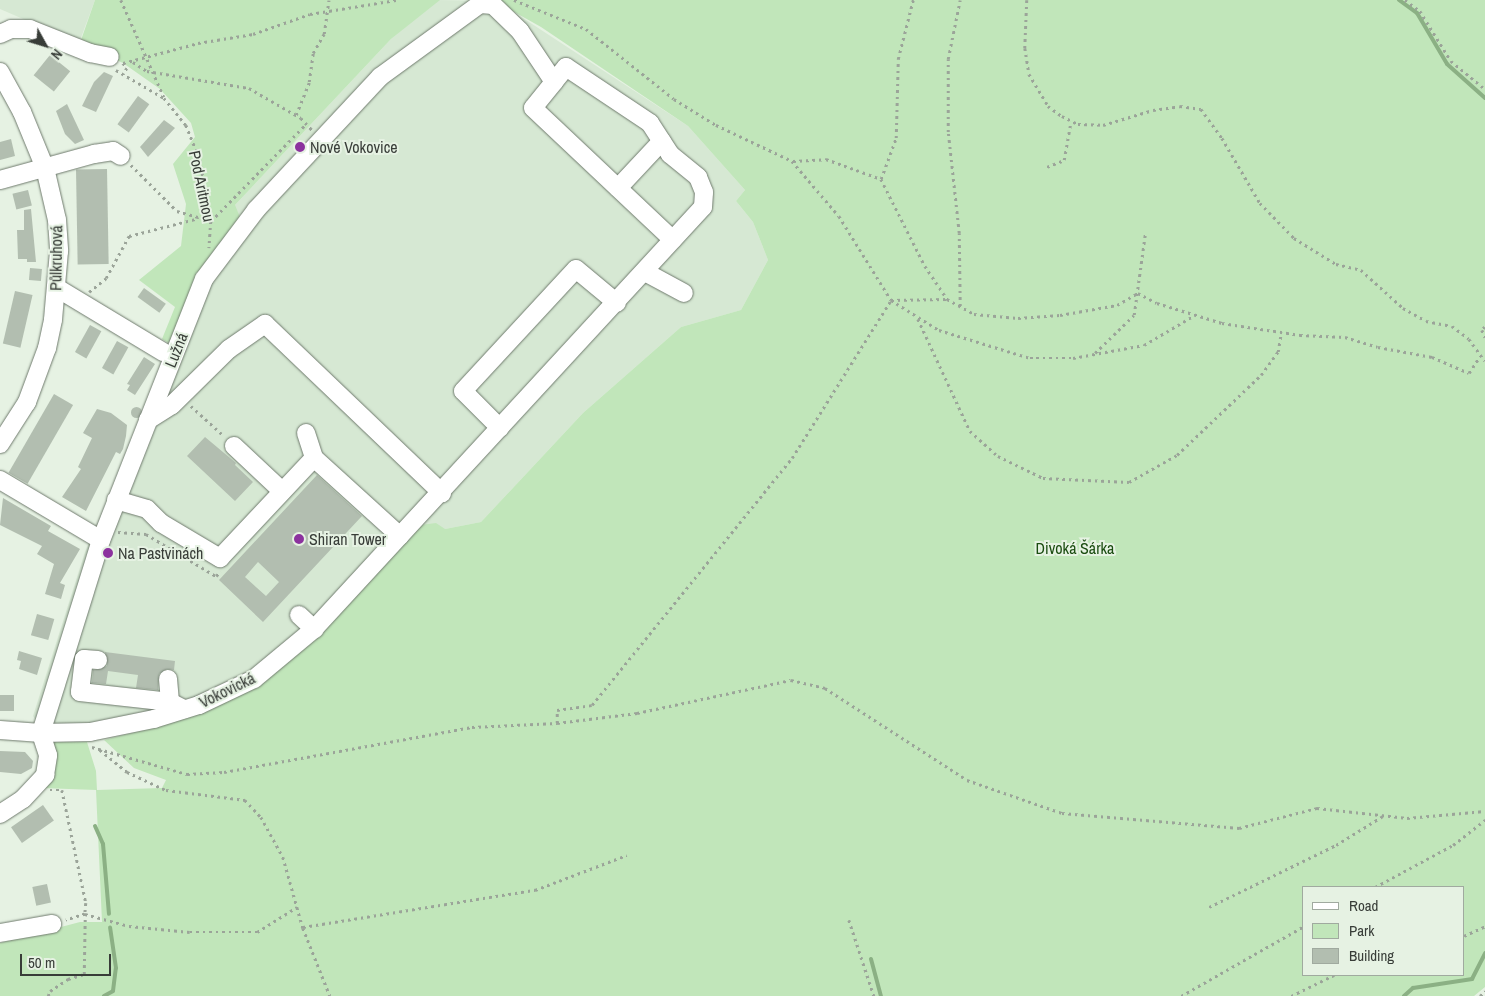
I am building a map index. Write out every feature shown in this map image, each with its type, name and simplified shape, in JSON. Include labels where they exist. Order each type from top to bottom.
[{"type":"street","name":"Lužná","points":[[41,733],[101,540],[204,279],[256,210],[380,77],[480,4],[493,5],[520,31],[554,82]]},
{"type":"street","points":[[0,34],[11,29],[30,29],[114,62]]},
{"type":"street","points":[[520,31],[538,35]]},
{"type":"street","name":"Vokovická","points":[[0,730],[41,733],[90,732],[170,694],[254,678],[314,629],[442,493],[703,207],[704,192],[698,177],[670,154],[650,123],[566,67],[554,82]]},
{"type":"street","name":"Půlkruhová","points":[[0,72],[22,112],[45,168],[57,220],[57,288],[47,348],[27,402],[6,421],[0,444]]},
{"type":"street","points":[[554,82],[533,108],[673,240]]},
{"type":"street","points":[[618,188],[662,141]]},
{"type":"street","points":[[0,180],[94,154],[113,151],[121,156]]},
{"type":"street","points":[[500,428],[463,392],[576,269],[617,303]]},
{"type":"street","points":[[645,272],[684,293]]},
{"type":"street","points":[[57,288],[164,352]]},
{"type":"street","points":[[148,420],[181,396],[229,349],[265,324],[442,493]]},
{"type":"street","points":[[306,433],[314,458],[400,536]]},
{"type":"street","points":[[234,446],[282,491]]},
{"type":"street","points":[[116,500],[147,509],[161,523],[220,558],[314,458]]},
{"type":"street","points":[[0,480],[101,540]]},
{"type":"street","points":[[299,615],[314,629]]},
{"type":"street","points":[[98,660],[84,659],[80,692],[170,694]]},
{"type":"street","points":[[0,814],[23,799],[45,775],[48,755],[41,733]]},
{"type":"street","points":[[0,933],[52,924]]},
{"type":"path","points":[[121,0],[164,98]]},
{"type":"path","points":[[296,115],[309,82],[313,53],[324,34],[329,0]]},
{"type":"path","points":[[114,62],[133,62],[146,56],[198,43],[253,34],[329,9],[396,0]]},
{"type":"path","points":[[514,0],[586,29],[674,99],[716,124],[792,161],[839,216],[890,300],[939,330],[1030,358],[1073,358],[1144,345],[1195,315]]},
{"type":"path","points":[[880,179],[896,138],[898,59],[913,0]]},
{"type":"path","points":[[960,0],[948,59],[948,132],[959,233],[960,306]]},
{"type":"path","points":[[1027,0],[1026,48],[1029,74],[1048,106],[1071,122],[1103,125],[1153,110],[1180,106],[1201,109],[1222,138],[1260,203],[1307,246],[1336,264],[1366,271],[1403,308],[1426,321],[1452,326],[1470,339],[1485,361]]},
{"type":"path","points":[[1405,0],[1420,11],[1451,61],[1485,89]]},
{"type":"path","name":"Pod Aritmou","points":[[114,62],[164,98],[186,125],[200,160],[211,221],[208,254]]},
{"type":"path","points":[[133,62],[153,72],[249,88],[296,115],[321,140]]},
{"type":"path","points":[[1046,167],[1064,160],[1071,122]]},
{"type":"path","points":[[121,156],[177,211],[211,221],[306,124]]},
{"type":"path","points":[[792,161],[826,159],[880,179],[925,266],[947,299],[974,314],[1018,318],[1060,316],[1117,305],[1138,293]]},
{"type":"path","points":[[79,301],[106,278],[129,236],[200,218]]},
{"type":"path","points":[[1095,354],[1134,315],[1145,235]]},
{"type":"path","points":[[1138,293],[1157,303],[1195,315],[1281,332],[1345,337],[1378,347],[1432,356],[1469,374],[1480,356]]},
{"type":"path","points":[[890,300],[947,299]]},
{"type":"path","points":[[557,723],[557,710],[592,705],[792,458],[890,300]]},
{"type":"path","points":[[918,317],[970,431],[998,456],[1043,478],[1129,482],[1184,449],[1261,375],[1278,352],[1281,332]]},
{"type":"path","points":[[1485,327],[1482,330],[1485,338]]},
{"type":"path","points":[[181,396],[234,446]]},
{"type":"path","points":[[99,749],[187,774],[224,772],[472,728],[557,723],[637,713],[791,680],[825,688],[967,780],[1062,812],[1239,828],[1317,808],[1407,818],[1485,812]]},
{"type":"path","points":[[70,732],[99,749],[127,772],[166,790],[245,800],[261,817],[283,857],[302,928],[330,996]]},
{"type":"path","points":[[48,996],[50,991],[68,978],[84,974],[86,903],[62,790]]},
{"type":"path","points":[[1209,907],[1336,845],[1385,816]]},
{"type":"path","points":[[1377,886],[1453,845],[1485,820]]},
{"type":"path","points":[[302,928],[534,890],[627,855]]},
{"type":"path","points":[[52,924],[85,914],[129,926],[190,932],[257,932],[297,907]]},
{"type":"path","points":[[849,920],[874,996]]},
{"type":"path","points":[[1465,936],[1485,926]]},
{"type":"path","points":[[1181,996],[1302,927]]},
{"type":"path","points":[[1292,996],[1332,976]]},
{"type":"path","points":[[1480,996],[1485,991]]},
{"type":"shaded area","points":[[0,0],[95,0],[79,43],[0,9]]},
{"type":"shaded area","points":[[437,0],[497,1],[688,126],[745,190],[736,201],[753,222],[768,260],[741,310],[681,327],[583,413],[481,522],[445,529],[218,704],[136,734],[87,742],[53,742],[33,716],[85,552],[235,205],[391,39]]},
{"type":"green space","points":[[95,0],[440,0],[391,39],[235,205],[242,222],[172,345],[162,339],[175,307],[139,280],[181,246],[186,204],[173,164],[195,137],[191,123],[160,89],[123,63],[80,43]]},
{"type":"green space","name":"Divoká Šárka","points":[[493,0],[1485,0],[1485,987],[1474,996],[0,996],[0,943],[80,922],[102,922],[96,790],[42,788],[53,742],[87,742],[96,771],[97,790],[162,788],[166,780],[134,768],[104,740],[170,723],[218,704],[421,525],[436,523],[445,529],[481,522],[583,413],[681,327],[741,310],[768,260],[753,222],[736,201],[745,190],[688,126],[541,27]]},
{"type":"building","points":[[50,55],[70,71],[54,92],[34,75]]},
{"type":"building","points":[[104,72],[113,76],[96,112],[82,106],[94,82]]},
{"type":"building","points":[[138,96],[149,104],[129,133],[117,124]]},
{"type":"building","points":[[67,104],[84,140],[75,144],[65,134],[56,111]]},
{"type":"building","points":[[164,120],[175,128],[148,157],[140,147]]},
{"type":"building","points":[[11,139],[15,156],[0,160],[0,142]]},
{"type":"building","points":[[107,169],[109,264],[78,265],[76,170]]},
{"type":"building","points":[[28,190],[32,206],[16,209],[12,194]]},
{"type":"building","points":[[31,209],[36,262],[18,259],[17,230],[24,230],[24,210]]},
{"type":"building","points":[[30,268],[42,269],[41,281],[29,280]]},
{"type":"building","points":[[144,288],[166,304],[159,313],[138,297]]},
{"type":"building","points":[[15,291],[33,295],[20,348],[3,344]]},
{"type":"building","points":[[90,325],[101,331],[86,358],[75,352]]},
{"type":"building","points":[[117,341],[128,347],[113,374],[102,368]]},
{"type":"building","points":[[144,357],[155,364],[135,395],[127,390],[130,385],[127,384]]},
{"type":"building","points":[[54,394],[73,405],[28,484],[8,473]]},
{"type":"building","points":[[136,406],[142,412],[136,418],[130,412]]},
{"type":"building","points":[[97,409],[111,413],[127,425],[126,436],[123,449],[120,454],[116,452],[86,511],[62,497],[81,469],[78,467],[92,438],[83,433]]},
{"type":"building","points":[[205,437],[236,463],[235,465],[253,482],[235,501],[187,456]]},
{"type":"building","name":"Shiran Tower","points":[[317,475],[362,516],[263,622],[219,580]],"holes":[[[258,562],[279,582],[266,596],[245,577]]]},
{"type":"building","points":[[3,498],[51,526],[48,531],[80,549],[60,583],[65,585],[61,599],[45,594],[54,564],[37,554],[42,546],[0,525]]},
{"type":"building","points":[[37,614],[54,619],[48,640],[31,635]]},
{"type":"building","points":[[19,651],[42,658],[37,675],[19,669],[21,661],[17,660]]},
{"type":"building","points":[[105,652],[175,661],[174,670],[167,669],[159,674],[158,690],[136,688],[138,675],[108,671],[106,684],[92,683],[93,670],[107,666]]},
{"type":"building","points":[[0,695],[14,695],[14,711],[0,711]]},
{"type":"building","points":[[0,751],[25,752],[33,761],[32,768],[21,774],[0,772]]},
{"type":"building","points":[[43,805],[54,821],[22,843],[11,827]]},
{"type":"building","points":[[47,884],[51,903],[36,906],[32,887]]},
{"type":"waterway","points":[[1399,0],[1417,13],[1447,64],[1485,98]]},
{"type":"waterway","points":[[95,826],[103,844],[109,914]]},
{"type":"waterway","points":[[104,996],[113,991],[116,968],[110,927]]},
{"type":"waterway","points":[[1404,996],[1413,988],[1472,979],[1485,953]]},
{"type":"waterway","points":[[871,959],[881,996]]},
{"type":"place","name":"Nové Vokovice","points":[[300,147]]},
{"type":"place","name":"Shiran Tower","points":[[299,539]]},
{"type":"place","name":"Na Pastvinách","points":[[108,553]]}]
